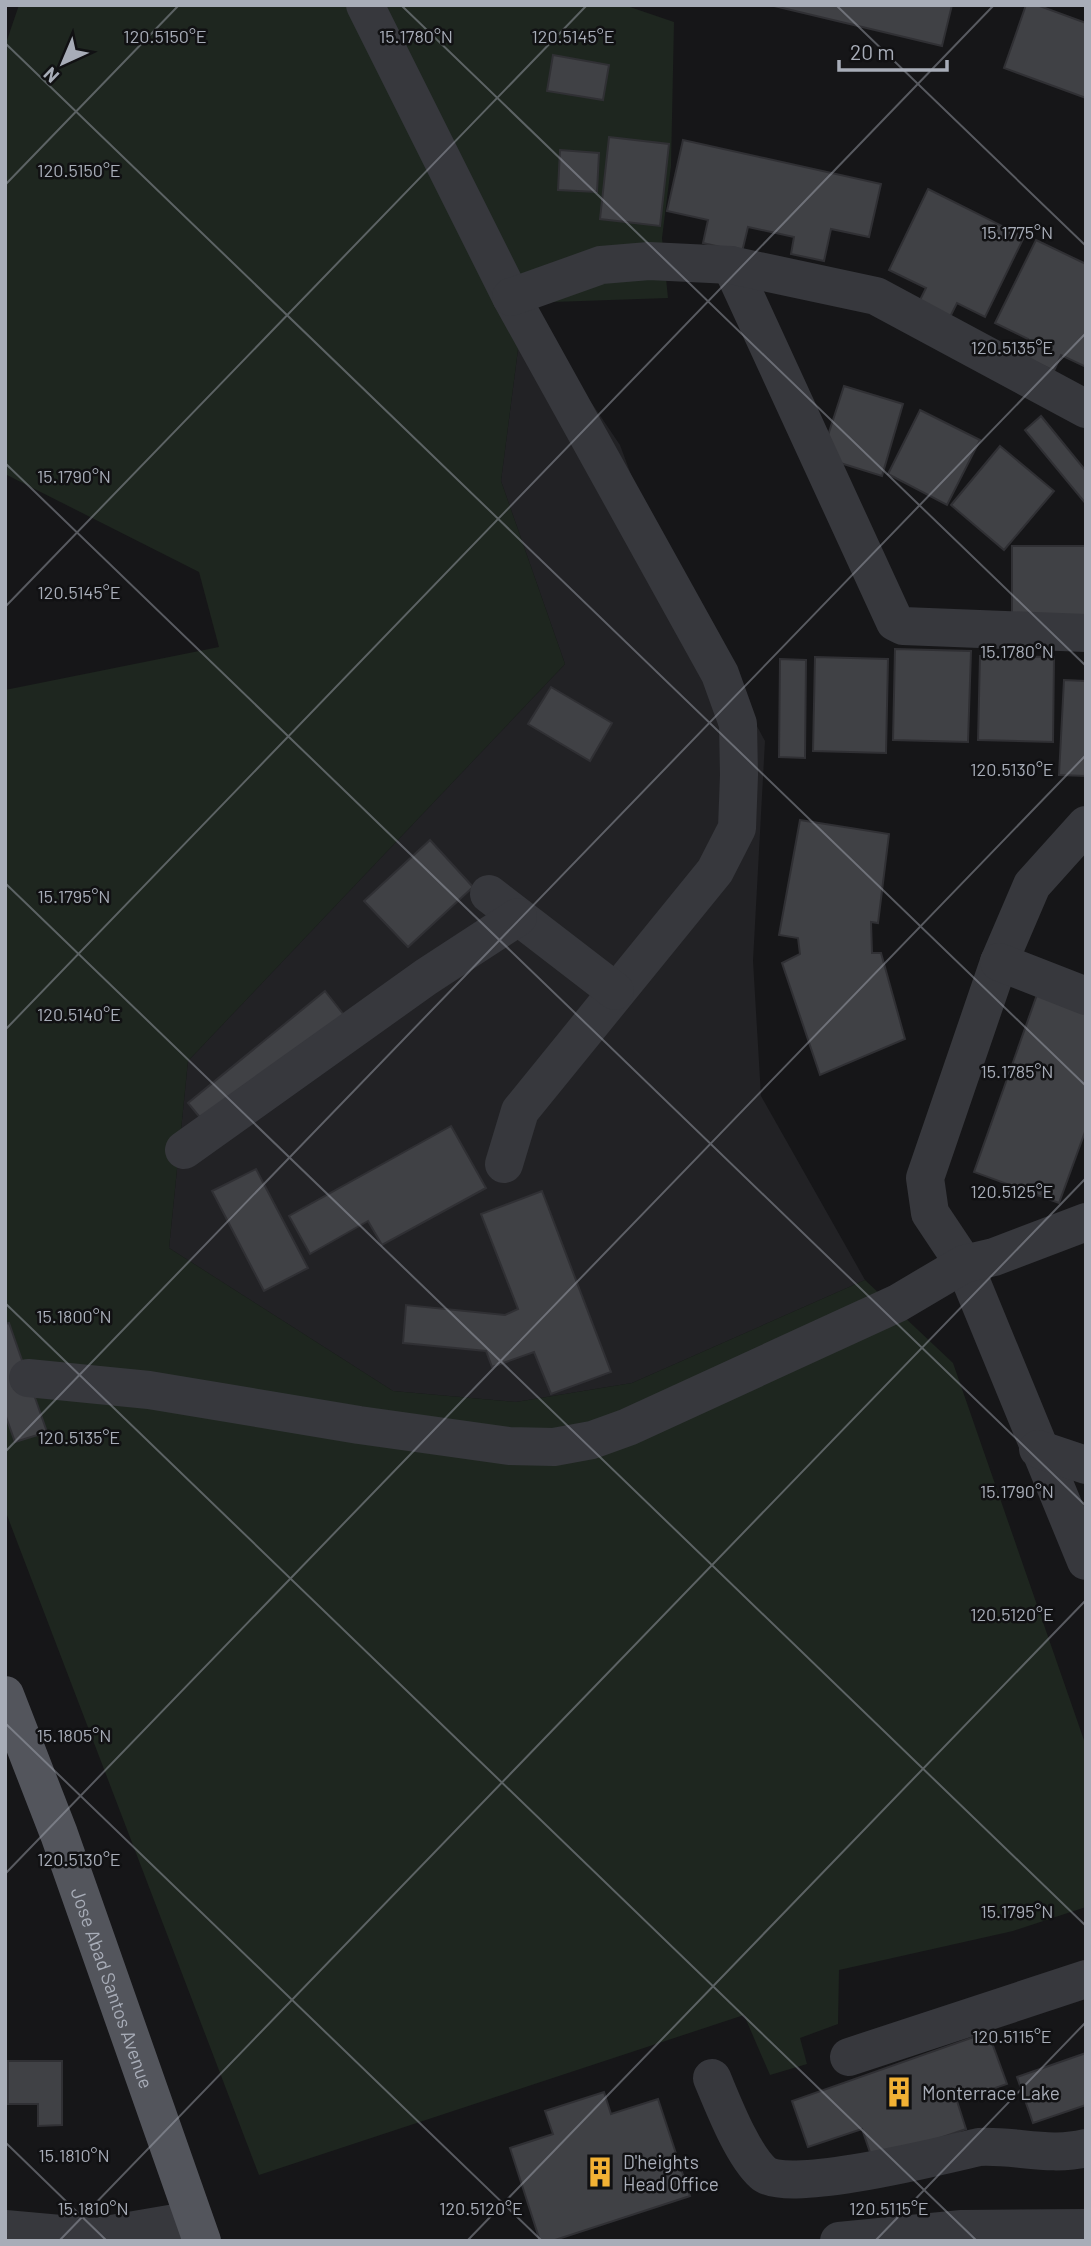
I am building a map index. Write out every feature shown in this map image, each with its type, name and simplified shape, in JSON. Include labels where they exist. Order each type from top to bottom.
[{"type":"main road","name":"Jose Abad Santos Avenue","points":[[5,1695],[59,1833],[197,2230]]},
{"type":"street","points":[[365,5],[511,297],[720,674],[738,723],[737,828],[715,871],[520,1111],[504,1164]]},
{"type":"street","points":[[511,297],[601,265],[649,261],[731,265],[876,296],[1086,409]]},
{"type":"street","points":[[731,265],[895,622],[903,626],[1086,633]]},
{"type":"street","points":[[1086,825],[1032,886],[999,962],[925,1178],[930,1213],[964,1264],[1086,1561]]},
{"type":"street","points":[[184,1150],[426,977],[504,905],[615,992]]},
{"type":"street","points":[[999,962],[1086,996]]},
{"type":"street","points":[[28,1378],[136,1388],[435,1436],[554,1447],[592,1440],[628,1427],[737,1380],[898,1303],[964,1264],[994,1257],[1086,1222]]},
{"type":"street","points":[[1038,1449],[1086,1465]]},
{"type":"street","points":[[849,2057],[1086,1979]]},
{"type":"street","points":[[712,2078],[734,2129],[763,2174],[775,2180],[828,2178],[979,2147],[1000,2146],[1071,2152],[1086,2148]]},
{"type":"street","points":[[839,2241],[962,2230],[1086,2228]]},
{"type":"street","points":[[5,2229],[94,2237],[197,2230]]},
{"type":"shaded area","points":[[19,5],[624,5],[674,22],[671,166],[662,238],[668,298],[524,303],[501,481],[565,664],[188,1061],[169,1248],[393,1391],[516,1402],[632,1383],[865,1280],[953,1363],[1086,1746],[1086,1907],[1013,1931],[839,1970],[838,2024],[800,2038],[807,2064],[770,2075],[744,2015],[259,2175],[5,1510],[5,690],[219,647],[199,572],[5,474],[5,46]]},
{"type":"shaded area","points":[[524,303],[620,445],[636,488],[679,580],[765,741],[753,961],[761,1096],[865,1280],[632,1383],[516,1402],[393,1391],[169,1248],[188,1061],[565,664],[501,481]]},
{"type":"building","points":[[770,5],[952,5],[942,46]]},
{"type":"building","points":[[1026,5],[1037,5],[1086,23],[1086,98],[1004,68]]},
{"type":"building","points":[[553,55],[609,65],[603,100],[547,91]]},
{"type":"building","points":[[609,137],[669,144],[660,226],[600,219]]},
{"type":"building","points":[[683,140],[881,184],[869,237],[831,229],[824,261],[791,254],[794,237],[748,227],[742,252],[703,243],[708,220],[667,211]]},
{"type":"building","points":[[560,150],[599,153],[597,192],[558,190]]},
{"type":"building","points":[[928,189],[1024,237],[985,317],[957,303],[948,321],[917,306],[926,288],[889,270]]},
{"type":"building","points":[[1036,240],[1086,264],[1086,367],[1061,355],[1054,371],[1020,355],[1028,339],[995,323]]},
{"type":"building","points":[[844,386],[903,404],[882,476],[821,457]]},
{"type":"building","points":[[920,410],[980,440],[947,505],[888,474]]},
{"type":"building","points":[[1041,416],[1086,471],[1086,504],[1025,430]]},
{"type":"building","points":[[1000,446],[1054,491],[1004,550],[951,505]]},
{"type":"building","points":[[1012,546],[1086,546],[1086,616],[1012,616]]},
{"type":"building","points":[[895,649],[971,651],[968,742],[893,740]]},
{"type":"building","points":[[980,656],[1054,657],[1053,742],[978,740]]},
{"type":"building","points":[[815,657],[888,659],[886,753],[813,751]]},
{"type":"building","points":[[780,659],[806,660],[805,758],[779,757]]},
{"type":"building","points":[[1064,680],[1086,681],[1086,776],[1059,775]]},
{"type":"building","points":[[551,687],[612,723],[590,761],[528,724]]},
{"type":"building","points":[[800,820],[889,834],[878,923],[871,922],[872,953],[881,953],[905,1039],[820,1075],[782,963],[800,954],[798,938],[779,935]]},
{"type":"building","points":[[430,840],[473,887],[408,947],[364,901]]},
{"type":"building","points":[[1039,989],[1086,1006],[1086,1129],[1059,1203],[974,1172]]},
{"type":"building","points":[[325,991],[344,1015],[207,1126],[188,1103]]},
{"type":"building","points":[[451,1126],[486,1188],[382,1245],[368,1221],[310,1254],[289,1216]]},
{"type":"building","points":[[256,1169],[308,1268],[264,1291],[212,1191]]},
{"type":"building","points":[[542,1191],[611,1372],[551,1394],[534,1352],[492,1367],[486,1351],[403,1343],[406,1305],[505,1315],[518,1309],[481,1214]]},
{"type":"building","points":[[9,1323],[47,1432],[15,1442],[5,1414],[5,1324]]},
{"type":"building","name":"Monterrace Lake","points":[[988,2032],[1007,2084],[957,2101],[966,2129],[873,2161],[862,2129],[808,2147],[792,2101]]},
{"type":"building","name":"Monterrace Lake","points":[[1086,2053],[1086,2105],[1033,2123],[1017,2077]]},
{"type":"building","points":[[8,2061],[62,2061],[62,2125],[38,2126],[38,2104],[8,2104]]},
{"type":"building","name":"D'heights Head Office","points":[[604,2092],[611,2114],[658,2099],[690,2196],[552,2241],[540,2241],[510,2148],[553,2134],[545,2111]]},
{"type":"place","name":"Monterrace Lake","points":[[899,2092]]},
{"type":"place","name":"D'heights Head Office","points":[[600,2172]]}]
